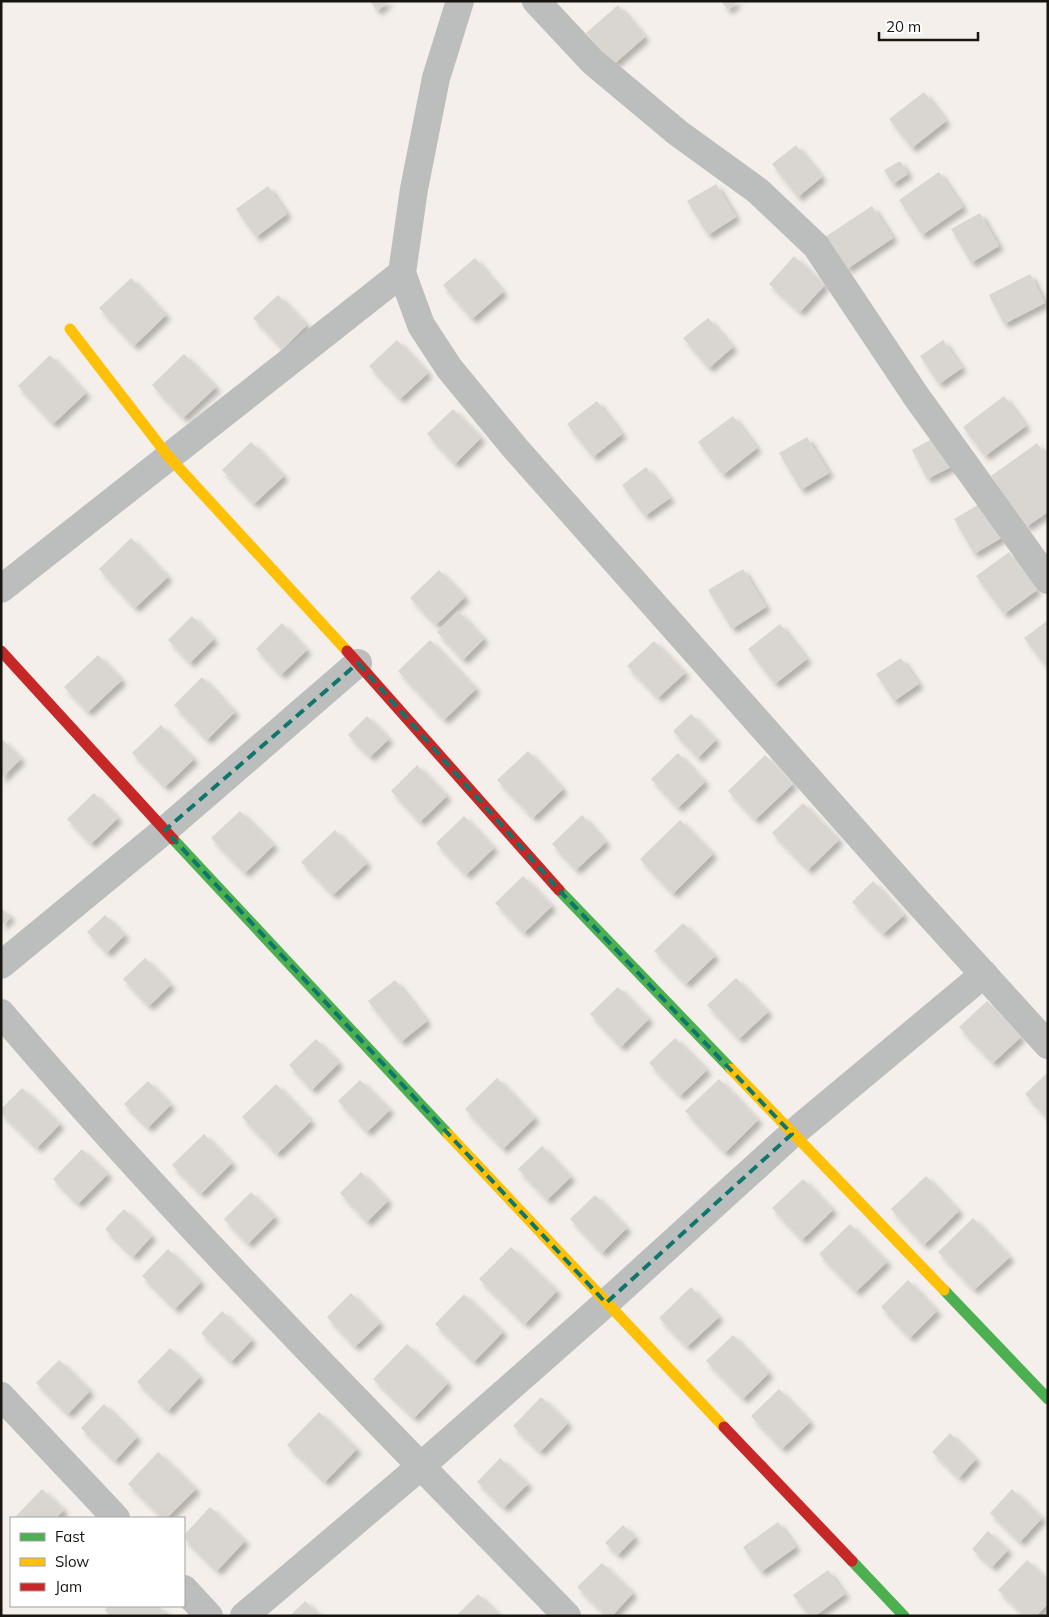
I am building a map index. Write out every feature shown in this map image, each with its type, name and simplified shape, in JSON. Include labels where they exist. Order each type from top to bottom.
[{"type":"street","points":[[460,1],[436,78],[414,189],[402,273],[420,326],[449,368],[509,441],[726,687],[1048,1045]]},
{"type":"street","points":[[536,1],[593,62],[678,133],[758,191],[816,246],[916,396],[1048,580]]},
{"type":"street","points":[[1,589],[402,273]]},
{"type":"street","points":[[70,329],[168,456],[358,663],[559,890],[1048,1399]]},
{"type":"street","points":[[1,651],[165,830],[606,1303],[904,1616]]},
{"type":"street","points":[[1,965],[165,830],[358,663]]},
{"type":"street","points":[[244,1616],[421,1466],[606,1303],[792,1134],[984,974]]},
{"type":"street","points":[[1,1013],[92,1120],[322,1366],[567,1616]]},
{"type":"street","points":[[1,1396],[115,1517]]},
{"type":"street","points":[[185,1590],[209,1616]]},
{"type":"highlighted area","points":[[358,663],[559,890],[792,1134],[606,1303],[165,830]]},
{"type":"building","points":[[370,1],[389,1],[377,11]]},
{"type":"building","points":[[721,1],[738,1],[728,10]]},
{"type":"building","points":[[618,5],[645,37],[614,64],[586,33]]},
{"type":"building","points":[[924,92],[946,121],[912,148],[889,119]]},
{"type":"building","points":[[796,145],[822,177],[798,197],[772,164]]},
{"type":"building","points":[[900,161],[908,174],[893,184],[884,170]]},
{"type":"building","points":[[939,172],[963,207],[922,235],[899,200]]},
{"type":"building","points":[[716,184],[736,217],[708,235],[687,201]]},
{"type":"building","points":[[268,186],[287,214],[256,237],[236,209]]},
{"type":"building","points":[[872,206],[893,238],[847,269],[825,237]]},
{"type":"building","points":[[980,213],[999,246],[971,263],[951,229]]},
{"type":"building","points":[[794,256],[825,285],[800,312],[769,284]]},
{"type":"building","points":[[475,258],[503,292],[472,319],[443,285]]},
{"type":"building","points":[[1030,274],[1045,303],[1004,324],[989,295]]},
{"type":"building","points":[[131,278],[166,315],[134,346],[99,308]]},
{"type":"building","points":[[278,295],[307,325],[283,349],[253,318]]},
{"type":"building","points":[[708,318],[733,347],[709,368],[683,338]]},
{"type":"building","points":[[397,340],[428,373],[400,399],[369,366]]},
{"type":"building","points":[[943,340],[962,368],[939,384],[920,356]]},
{"type":"building","points":[[184,354],[216,387],[183,418],[152,385]]},
{"type":"building","points":[[50,355],[86,393],[53,424],[18,386]]},
{"type":"building","points":[[1004,396],[1026,426],[985,456],[963,427]]},
{"type":"building","points":[[597,401],[622,434],[593,457],[567,424]]},
{"type":"building","points":[[453,409],[481,438],[455,464],[427,434]]},
{"type":"building","points":[[733,416],[757,448],[723,475],[698,442]]},
{"type":"building","points":[[937,436],[953,466],[927,479],[912,450]]},
{"type":"building","points":[[807,437],[829,473],[801,490],[779,453]]},
{"type":"building","points":[[251,442],[284,476],[254,504],[222,470]]},
{"type":"building","points":[[1037,443],[1048,459],[1048,512],[1026,527],[991,476]]},
{"type":"building","points":[[646,467],[670,498],[645,516],[622,485]]},
{"type":"building","points":[[983,502],[1003,537],[974,554],[954,519]]},
{"type":"building","points":[[131,538],[168,577],[135,608],[99,569]]},
{"type":"building","points":[[1009,552],[1037,590],[1004,614],[976,576]]},
{"type":"building","points":[[743,569],[766,607],[732,629],[708,590]]},
{"type":"building","points":[[439,570],[465,597],[436,625],[410,598]]},
{"type":"building","points":[[458,611],[484,639],[463,660],[437,632]]},
{"type":"building","points":[[192,616],[214,639],[190,663],[168,640]]},
{"type":"building","points":[[1048,620],[1048,669],[1024,638]]},
{"type":"building","points":[[282,623],[307,650],[281,675],[256,649]]},
{"type":"building","points":[[780,624],[807,659],[775,684],[748,649]]},
{"type":"building","points":[[430,640],[476,689],[444,720],[398,671]]},
{"type":"building","points":[[654,641],[685,673],[658,698],[627,666]]},
{"type":"building","points":[[98,655],[122,680],[88,712],[64,687]]},
{"type":"building","points":[[901,658],[919,684],[894,701],[876,674]]},
{"type":"building","points":[[202,677],[235,712],[207,740],[174,705]]},
{"type":"building","points":[[691,714],[716,740],[698,758],[673,731]]},
{"type":"building","points":[[367,716],[389,739],[370,757],[348,735]]},
{"type":"building","points":[[161,725],[194,759],[165,787],[132,753]]},
{"type":"building","points":[[1,738],[21,759],[1,779]]},
{"type":"building","points":[[528,751],[563,789],[533,818],[497,780]]},
{"type":"building","points":[[678,753],[705,782],[678,808],[651,779]]},
{"type":"building","points":[[765,755],[793,784],[755,820],[728,791]]},
{"type":"building","points":[[417,765],[447,796],[420,822],[391,791]]},
{"type":"building","points":[[94,793],[118,818],[91,844],[67,819]]},
{"type":"building","points":[[803,803],[839,840],[808,870],[772,833]]},
{"type":"building","points":[[240,811],[274,845],[245,873],[211,838]]},
{"type":"building","points":[[582,815],[606,842],[576,870],[552,844]]},
{"type":"building","points":[[464,816],[494,848],[466,875],[436,843]]},
{"type":"building","points":[[680,820],[713,854],[673,894],[640,859]]},
{"type":"building","points":[[335,830],[367,863],[333,895],[301,862]]},
{"type":"building","points":[[523,876],[552,906],[524,933],[495,903]]},
{"type":"building","points":[[873,881],[904,915],[883,934],[852,902]]},
{"type":"building","points":[[1,908],[11,917],[1,926]]},
{"type":"building","points":[[105,915],[125,935],[107,953],[87,932]]},
{"type":"building","points":[[683,923],[715,956],[686,984],[654,951]]},
{"type":"building","points":[[145,958],[171,985],[149,1006],[123,979]]},
{"type":"building","points":[[736,978],[768,1012],[739,1039],[707,1005]]},
{"type":"building","points":[[395,980],[427,1021],[401,1042],[368,1001]]},
{"type":"building","points":[[618,987],[649,1019],[621,1047],[590,1014]]},
{"type":"building","points":[[987,1001],[1021,1037],[993,1063],[959,1027]]},
{"type":"building","points":[[675,1038],[707,1070],[680,1096],[649,1063]]},
{"type":"building","points":[[316,1039],[339,1063],[312,1090],[289,1065]]},
{"type":"building","points":[[1048,1072],[1048,1119],[1025,1094]]},
{"type":"building","points":[[497,1078],[535,1118],[503,1149],[465,1109]]},
{"type":"building","points":[[719,1079],[758,1120],[725,1153],[685,1111]]},
{"type":"building","points":[[360,1080],[390,1110],[367,1132],[338,1101]]},
{"type":"building","points":[[148,1081],[171,1105],[148,1128],[124,1104]]},
{"type":"building","points":[[276,1084],[311,1121],[277,1154],[242,1117]]},
{"type":"building","points":[[22,1088],[60,1124],[37,1148],[1,1113],[1,1109]]},
{"type":"building","points":[[204,1134],[232,1163],[201,1194],[172,1165]]},
{"type":"building","points":[[542,1146],[571,1177],[547,1200],[518,1169]]},
{"type":"building","points":[[82,1149],[108,1174],[78,1204],[53,1179]]},
{"type":"building","points":[[361,1172],[388,1201],[367,1222],[340,1193]]},
{"type":"building","points":[[926,1176],[959,1211],[924,1245],[891,1209]]},
{"type":"building","points":[[803,1179],[833,1210],[802,1240],[772,1208]]},
{"type":"building","points":[[251,1192],[275,1217],[248,1244],[224,1219]]},
{"type":"building","points":[[595,1195],[627,1228],[602,1253],[570,1219]]},
{"type":"building","points":[[124,1209],[152,1236],[133,1257],[105,1229]]},
{"type":"building","points":[[973,1218],[1010,1257],[974,1290],[938,1252]]},
{"type":"building","points":[[850,1224],[887,1262],[856,1292],[819,1254]]},
{"type":"building","points":[[511,1247],[557,1291],[525,1324],[479,1279]]},
{"type":"building","points":[[168,1249],[201,1282],[175,1309],[142,1276]]},
{"type":"building","points":[[908,1280],[937,1311],[910,1338],[881,1307]]},
{"type":"building","points":[[691,1287],[719,1317],[687,1347],[659,1318]]},
{"type":"building","points":[[351,1293],[380,1323],[355,1347],[327,1317]]},
{"type":"building","points":[[464,1294],[503,1332],[474,1362],[435,1324]]},
{"type":"building","points":[[222,1311],[252,1340],[231,1362],[201,1333]]},
{"type":"building","points":[[733,1335],[769,1373],[743,1399],[706,1361]]},
{"type":"building","points":[[407,1344],[448,1383],[414,1418],[373,1379]]},
{"type":"building","points":[[170,1348],[200,1377],[168,1411],[137,1382]]},
{"type":"building","points":[[59,1360],[90,1391],[68,1414],[36,1383]]},
{"type":"building","points":[[779,1389],[810,1422],[782,1449],[751,1416]]},
{"type":"building","points":[[541,1397],[568,1423],[540,1452],[513,1426]]},
{"type":"building","points":[[104,1404],[137,1437],[115,1461],[81,1428]]},
{"type":"building","points":[[319,1412],[357,1449],[325,1482],[287,1445]]},
{"type":"building","points":[[950,1433],[976,1459],[959,1478],[932,1452]]},
{"type":"building","points":[[158,1452],[196,1489],[168,1517],[162,1517],[128,1484]]},
{"type":"building","points":[[500,1458],[528,1484],[504,1508],[477,1482]]},
{"type":"building","points":[[42,1489],[64,1510],[57,1517],[16,1516]]},
{"type":"building","points":[[1012,1489],[1042,1518],[1020,1542],[990,1513]]},
{"type":"building","points":[[210,1507],[245,1541],[217,1571],[185,1539],[185,1534]]},
{"type":"building","points":[[778,1522],[796,1547],[761,1572],[743,1547]]},
{"type":"building","points":[[623,1525],[635,1537],[618,1555],[605,1543]]},
{"type":"building","points":[[988,1531],[1008,1550],[992,1567],[972,1549]]},
{"type":"building","points":[[1027,1560],[1048,1580],[1048,1604],[1036,1616],[1025,1616],[998,1590]]},
{"type":"building","points":[[602,1563],[633,1593],[612,1616],[607,1616],[577,1587]]},
{"type":"building","points":[[828,1570],[845,1594],[815,1616],[809,1616],[793,1595]]},
{"type":"building","points":[[478,1594],[498,1614],[496,1616],[456,1616]]},
{"type":"building","points":[[305,1601],[320,1616],[290,1616]]},
{"type":"building","points":[[107,1607],[159,1607],[166,1613],[163,1616],[110,1616],[105,1610]]},
{"type":"traffic: fast","points":[[173,839],[448,1134]]},
{"type":"traffic: fast","points":[[559,890],[731,1069]]},
{"type":"traffic: fast","points":[[944,1290],[1048,1399]]},
{"type":"traffic: fast","points":[[852,1561],[904,1616]]},
{"type":"traffic: slow","points":[[70,329],[168,456],[347,651]]},
{"type":"traffic: slow","points":[[731,1069],[944,1290]]},
{"type":"traffic: slow","points":[[448,1134],[724,1427]]},
{"type":"traffic: jam","points":[[1,651],[173,839]]},
{"type":"traffic: jam","points":[[347,651],[559,890]]},
{"type":"traffic: jam","points":[[724,1427],[852,1561]]}]
